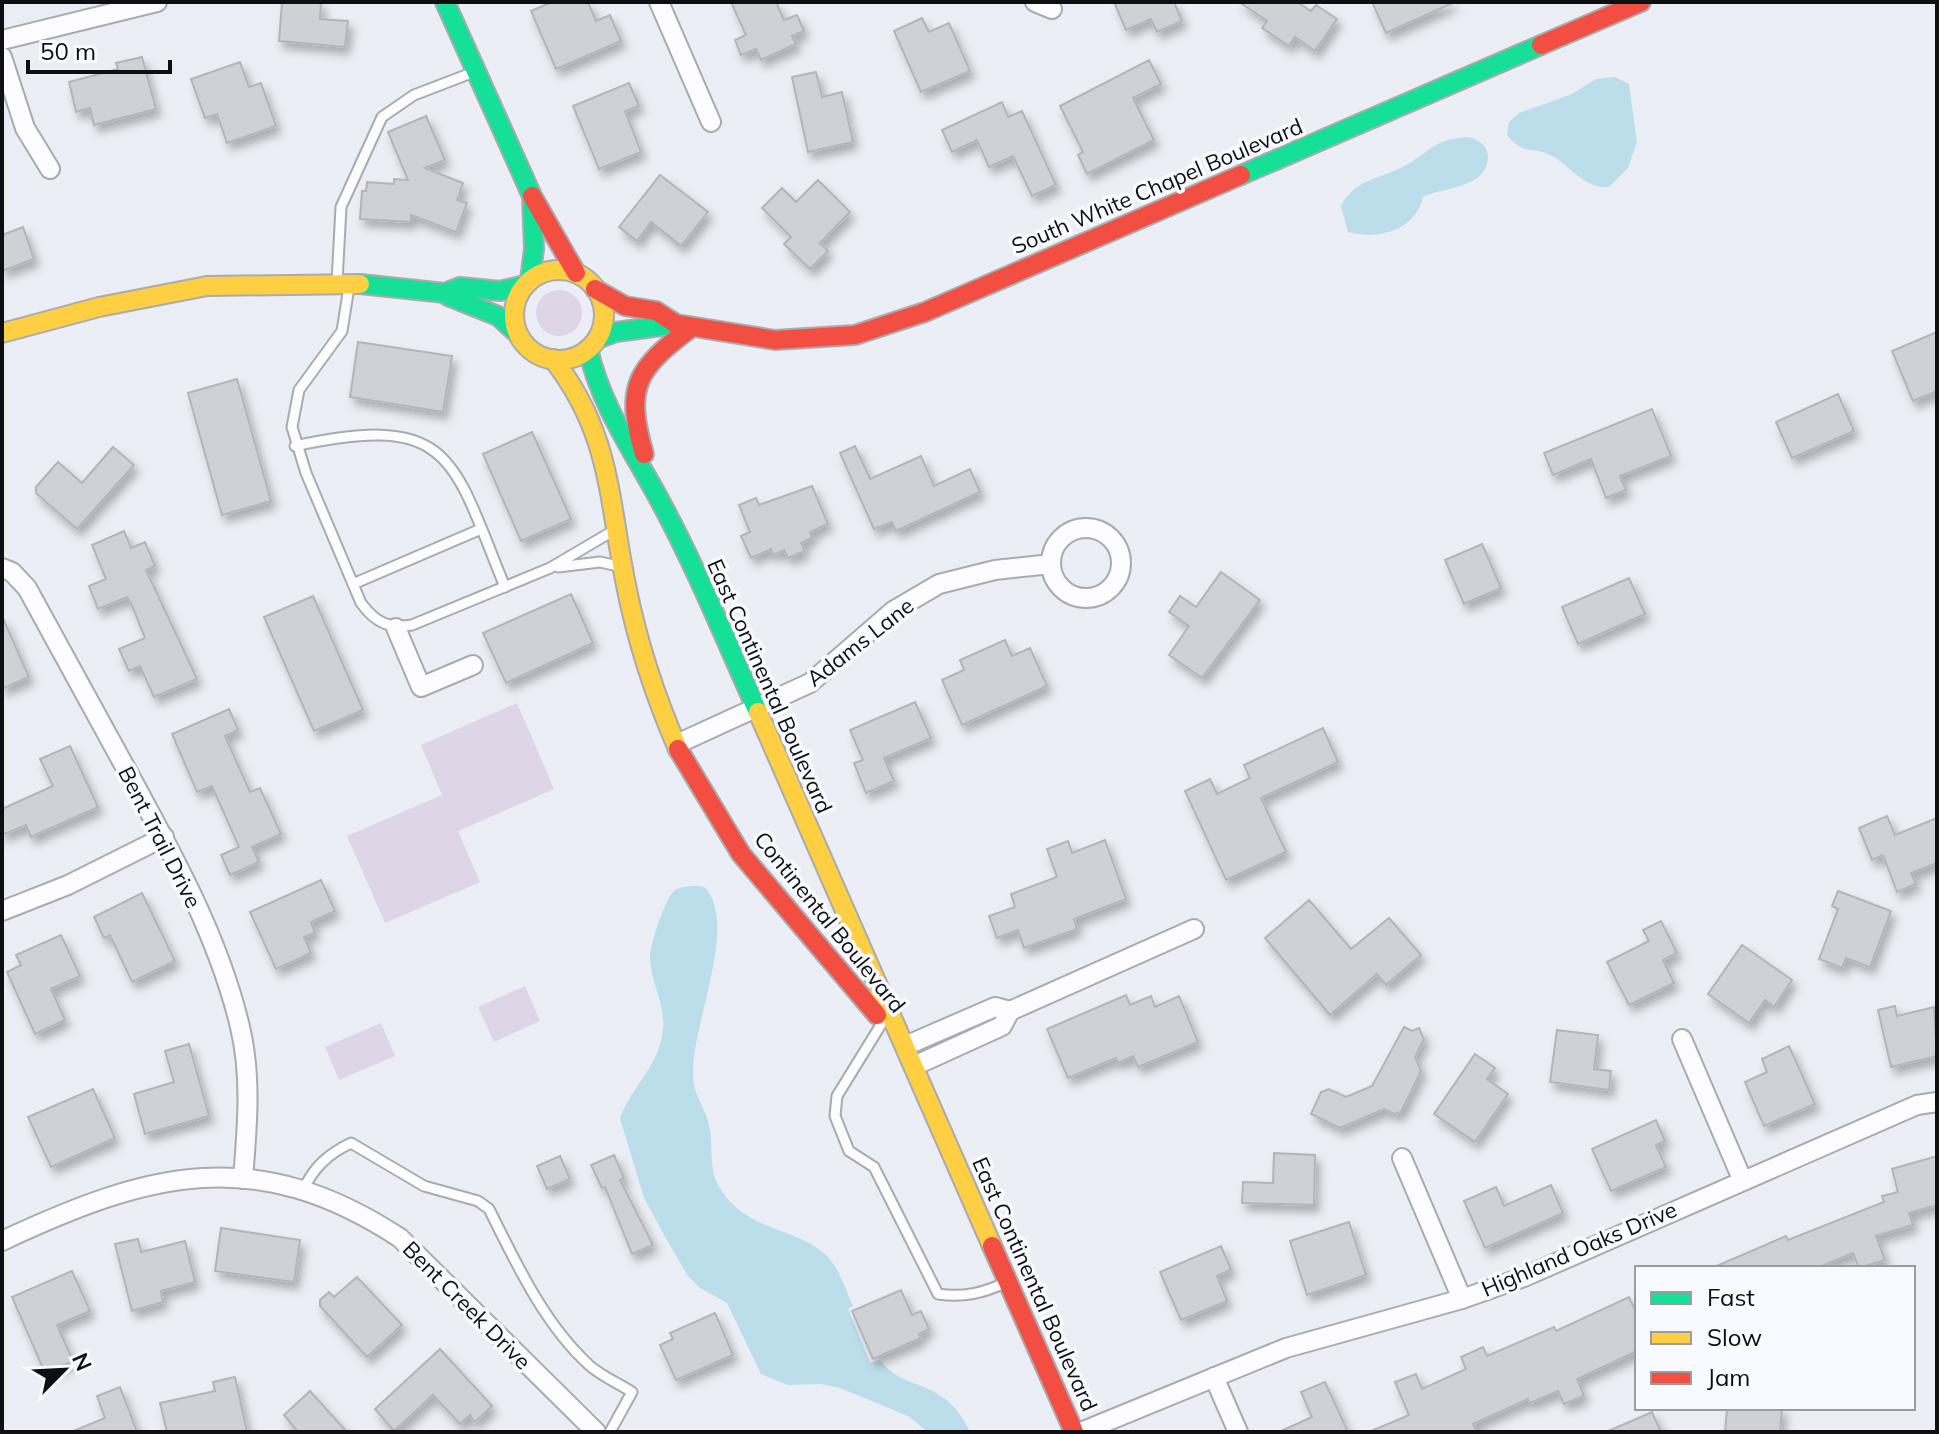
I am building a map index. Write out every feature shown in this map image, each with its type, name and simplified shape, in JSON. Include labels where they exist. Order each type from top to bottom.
[{"type":"main road","points":[[445,2],[532,196],[548,213],[557,245],[576,273],[595,289],[603,314],[593,344],[566,359],[553,359],[532,351],[504,317],[458,304],[445,293]]},
{"type":"main road","name":"South White Chapel Boulevard","points":[[595,289],[625,306],[656,311],[684,325],[775,340],[855,335],[925,312],[1641,2]]},
{"type":"main road","points":[[517,333],[514,307],[528,282],[537,256],[531,219],[532,196]]},
{"type":"main road","points":[[2,333],[99,307],[207,286],[343,284],[445,293],[460,287],[500,291],[552,270],[576,273]]},
{"type":"main road","points":[[659,499],[635,427],[632,388],[684,325]]},
{"type":"main road","name":"South White Chapel Boulevard","points":[[593,344],[618,329],[684,325]]},
{"type":"main road","name":"East Continental Boulevard","points":[[593,344],[595,379],[619,433],[659,499],[756,708],[1074,1432]]},
{"type":"main road","name":"Continental Boulevard","points":[[553,359],[579,389],[599,437],[608,466],[622,567],[650,675],[677,744],[707,801],[764,884],[841,967],[914,1066]]},
{"type":"street","points":[[2,40],[157,2]]},
{"type":"street","points":[[659,2],[711,122]]},
{"type":"street","points":[[2,57],[5,80],[25,128],[50,169]]},
{"type":"street","name":"Adams Lane","points":[[677,744],[810,683],[893,611],[939,584],[995,570],[1051,564]]},
{"type":"street","name":"Bent Trail Drive","points":[[4,569],[27,588],[182,869],[228,984],[241,1028],[248,1113],[243,1179]]},
{"type":"street","points":[[396,628],[421,687],[473,665]]},
{"type":"street","points":[[2,911],[68,885],[164,837]]},
{"type":"street","points":[[914,1066],[1002,1026],[1010,1011],[1194,929]]},
{"type":"street","points":[[905,1046],[995,1007],[1010,1011]]},
{"type":"street","points":[[1682,1039],[1742,1179]]},
{"type":"street","name":"Highland Oaks Drive","points":[[1081,1432],[1286,1348],[1345,1329],[1462,1299],[1524,1277],[1742,1179],[1917,1105],[1937,1102]]},
{"type":"street","points":[[1402,1158],[1462,1299]]},
{"type":"street","name":"Bent Creek Drive","points":[[2,1241],[55,1216],[140,1185],[184,1178],[243,1179],[303,1190],[367,1217],[400,1238],[596,1432]]},
{"type":"street","points":[[1214,1377],[1238,1432]]},
{"type":"lane","points":[[477,71],[414,95],[382,117],[341,207],[342,331],[299,390],[292,427],[295,446],[353,584],[371,616],[396,628],[550,568],[608,537],[615,528]]},
{"type":"lane","points":[[295,446],[334,437],[401,434],[423,441],[440,453],[455,472],[505,587]]},
{"type":"lane","points":[[353,584],[481,529]]},
{"type":"lane","points":[[550,568],[600,562],[622,567]]},
{"type":"lane","points":[[882,1023],[837,1096],[835,1116],[849,1151],[874,1167],[938,1294],[956,1297],[981,1294],[1007,1282]]},
{"type":"lane","points":[[303,1190],[312,1172],[333,1152],[351,1143],[424,1186],[478,1201],[489,1209],[526,1283],[560,1330],[590,1366],[632,1392],[610,1432]]},
{"type":"shaded area","points":[[559,290],[575,297],[582,313],[575,329],[559,336],[543,329],[536,313],[543,297]]},
{"type":"shaded area","points":[[517,703],[554,789],[458,831],[480,882],[385,923],[347,836],[442,795],[421,745]]},
{"type":"shaded area","points":[[525,986],[540,1021],[494,1042],[478,1007]]},
{"type":"shaded area","points":[[381,1023],[395,1056],[339,1080],[325,1047]]},
{"type":"water","points":[[1615,77],[1629,84],[1637,142],[1628,168],[1609,187],[1592,185],[1552,156],[1519,146],[1507,135],[1509,122],[1519,113],[1572,94],[1596,79]]},
{"type":"water","points":[[1468,137],[1482,144],[1488,153],[1486,167],[1480,175],[1462,185],[1423,197],[1412,218],[1394,230],[1371,235],[1348,232],[1341,206],[1352,191],[1407,165],[1436,145]]},
{"type":"water","points":[[699,886],[706,888],[715,907],[717,930],[715,957],[693,1064],[694,1085],[709,1125],[713,1170],[718,1185],[728,1200],[741,1211],[824,1253],[838,1271],[853,1306],[848,1309],[870,1363],[880,1360],[901,1378],[937,1393],[960,1414],[970,1432],[928,1432],[908,1416],[840,1388],[821,1384],[788,1385],[761,1374],[727,1303],[700,1288],[688,1276],[644,1198],[620,1118],[649,1069],[662,1036],[663,1016],[650,958],[659,922],[675,890]]},
{"type":"building","points":[[282,2],[321,2],[320,19],[348,21],[345,47],[279,41]]},
{"type":"building","points":[[552,2],[588,2],[596,21],[610,15],[621,41],[556,69],[531,11]]},
{"type":"building","points":[[731,2],[776,2],[784,20],[797,15],[804,31],[792,36],[796,44],[761,60],[756,49],[741,55],[735,40],[746,35]]},
{"type":"building","points":[[1114,2],[1174,2],[1182,21],[1157,32],[1151,19],[1126,30]]},
{"type":"building","points":[[1239,2],[1297,2],[1311,11],[1316,5],[1337,19],[1315,51],[1295,37],[1289,46],[1262,28],[1267,21]]},
{"type":"building","points":[[1372,2],[1455,2],[1386,33]]},
{"type":"building","points":[[922,18],[929,32],[949,23],[970,71],[921,92],[894,31]]},
{"type":"building","points":[[142,57],[156,109],[94,125],[90,108],[76,112],[69,82],[118,69],[116,63]]},
{"type":"building","points":[[1149,60],[1161,84],[1133,98],[1154,140],[1087,174],[1078,155],[1083,152],[1060,106]]},
{"type":"building","points":[[240,62],[249,87],[261,83],[276,126],[227,143],[217,114],[205,118],[191,79]]},
{"type":"building","points":[[816,72],[822,97],[842,92],[853,142],[808,152],[792,77]]},
{"type":"building","points":[[629,83],[639,106],[625,111],[641,152],[599,169],[573,106]]},
{"type":"building","points":[[1002,102],[1008,117],[1022,111],[1056,185],[1032,196],[1013,156],[989,167],[977,140],[952,152],[942,130]]},
{"type":"building","points":[[426,116],[445,160],[425,168],[463,183],[457,200],[467,203],[456,232],[411,215],[411,222],[360,219],[362,191],[366,191],[367,182],[394,184],[394,179],[408,180],[388,132]]},
{"type":"building","points":[[660,175],[708,212],[681,246],[651,222],[637,241],[619,227]]},
{"type":"building","points":[[818,180],[850,212],[820,243],[828,251],[810,269],[784,244],[791,237],[762,208],[782,188],[796,202]]},
{"type":"building","points":[[23,227],[34,259],[2,271],[2,235]]},
{"type":"building","points":[[1937,332],[1937,391],[1913,401],[1892,351]]},
{"type":"building","points":[[358,342],[452,356],[443,412],[350,397]]},
{"type":"building","points":[[237,379],[271,501],[222,515],[188,393]]},
{"type":"building","points":[[1838,394],[1854,431],[1792,458],[1776,422]]},
{"type":"building","points":[[1652,409],[1671,456],[1620,476],[1626,490],[1606,498],[1591,459],[1553,475],[1544,453]]},
{"type":"building","points":[[532,432],[571,519],[521,541],[483,454]]},
{"type":"building","points":[[855,446],[870,479],[921,456],[934,486],[970,469],[980,492],[896,531],[892,522],[874,529],[840,453]]},
{"type":"building","points":[[113,447],[134,465],[77,529],[36,493],[36,487],[58,462],[82,483]]},
{"type":"building","points":[[812,486],[828,524],[810,532],[812,538],[801,543],[805,551],[788,558],[784,550],[773,555],[771,549],[751,558],[741,536],[750,532],[739,505],[756,498],[759,505]]},
{"type":"building","points":[[124,531],[131,548],[145,542],[155,566],[146,570],[197,679],[154,697],[140,666],[129,671],[119,649],[145,638],[131,603],[127,597],[98,609],[89,586],[106,579],[92,545]]},
{"type":"building","points":[[1482,544],[1501,588],[1464,604],[1445,560]]},
{"type":"building","points":[[1221,572],[1260,600],[1202,678],[1169,655],[1189,626],[1169,612],[1180,596],[1196,607]]},
{"type":"building","points":[[1629,578],[1645,614],[1578,644],[1562,607]]},
{"type":"building","points":[[571,594],[593,643],[506,683],[483,633]]},
{"type":"building","points":[[313,596],[363,710],[314,731],[264,617]]},
{"type":"building","points":[[2,616],[29,677],[2,689]]},
{"type":"building","points":[[1005,640],[1012,656],[1030,648],[1047,686],[962,725],[942,680],[964,670],[960,660]]},
{"type":"building","points":[[915,702],[931,738],[884,758],[894,781],[866,793],[854,763],[863,760],[850,730]]},
{"type":"building","points":[[229,709],[238,730],[225,736],[250,792],[260,788],[281,834],[252,847],[259,862],[230,875],[221,855],[239,847],[212,786],[197,792],[172,734]]},
{"type":"building","points":[[1323,728],[1338,762],[1261,798],[1286,852],[1226,880],[1185,791],[1210,779],[1217,794],[1250,778],[1244,765]]},
{"type":"building","points":[[70,746],[98,807],[31,837],[26,825],[2,835],[2,809],[53,786],[40,759]]},
{"type":"building","points":[[1887,816],[1895,835],[1937,818],[1937,863],[1911,873],[1916,884],[1897,892],[1883,855],[1872,860],[1859,828]]},
{"type":"building","points":[[1105,840],[1126,899],[1074,919],[1077,929],[1024,948],[1018,930],[997,938],[989,916],[1015,907],[1011,894],[1057,877],[1047,849],[1068,841],[1072,853]]},
{"type":"building","points":[[321,880],[335,911],[311,922],[315,933],[304,937],[311,953],[276,969],[250,912]]},
{"type":"building","points":[[1838,891],[1891,911],[1870,967],[1846,958],[1842,968],[1819,959],[1838,909],[1832,906]]},
{"type":"building","points":[[142,893],[175,961],[132,982],[110,935],[104,938],[94,917]]},
{"type":"building","points":[[1309,900],[1351,949],[1389,918],[1421,955],[1386,985],[1377,974],[1330,1015],[1265,938]]},
{"type":"building","points":[[1661,921],[1677,953],[1663,960],[1674,983],[1629,1005],[1607,962],[1649,941],[1643,930]]},
{"type":"building","points":[[61,935],[80,976],[51,989],[65,1020],[35,1034],[7,972],[21,965],[16,955]]},
{"type":"building","points":[[1742,945],[1792,980],[1774,1007],[1765,1000],[1749,1023],[1708,994]]},
{"type":"building","points":[[1126,995],[1130,1005],[1151,996],[1155,1007],[1179,996],[1198,1042],[1138,1067],[1133,1056],[1118,1063],[1116,1058],[1068,1078],[1047,1029]]},
{"type":"building","points":[[1895,1006],[1897,1016],[1934,1007],[1937,1056],[1891,1067],[1878,1010]]},
{"type":"building","points":[[1404,1027],[1412,1031],[1419,1028],[1424,1039],[1415,1057],[1421,1071],[1401,1112],[1395,1114],[1384,1109],[1340,1128],[1311,1114],[1321,1092],[1329,1089],[1346,1097],[1372,1086]]},
{"type":"building","points":[[1557,1030],[1598,1035],[1594,1069],[1611,1071],[1609,1090],[1550,1082]]},
{"type":"building","points":[[189,1044],[209,1116],[145,1134],[134,1094],[174,1082],[165,1051]]},
{"type":"building","points":[[1789,1046],[1815,1104],[1764,1126],[1745,1082],[1767,1072],[1762,1059]]},
{"type":"building","points":[[1475,1054],[1495,1068],[1487,1079],[1508,1094],[1475,1142],[1434,1114]]},
{"type":"building","points":[[93,1089],[115,1138],[51,1167],[28,1117]]},
{"type":"building","points":[[1656,1120],[1665,1141],[1656,1145],[1666,1167],[1611,1191],[1592,1149]]},
{"type":"building","points":[[1274,1153],[1315,1155],[1314,1205],[1242,1203],[1243,1182],[1273,1183]]},
{"type":"building","points":[[614,1155],[624,1178],[620,1180],[653,1245],[632,1254],[605,1187],[602,1188],[591,1165]]},
{"type":"building","points":[[560,1156],[570,1179],[547,1189],[537,1166]]},
{"type":"building","points":[[1937,1156],[1937,1205],[1909,1213],[1913,1225],[1876,1236],[1885,1260],[1858,1266],[1853,1253],[1822,1266],[1717,1266],[1786,1236],[1788,1240],[1884,1202],[1882,1196],[1898,1192],[1892,1169]]},
{"type":"building","points":[[1551,1185],[1563,1213],[1485,1248],[1464,1201],[1496,1187],[1504,1206]]},
{"type":"building","points":[[1349,1222],[1366,1275],[1307,1295],[1290,1241]]},
{"type":"building","points":[[221,1228],[300,1240],[294,1282],[215,1271]]},
{"type":"building","points":[[138,1239],[141,1252],[185,1241],[195,1282],[161,1291],[163,1302],[132,1311],[115,1244]]},
{"type":"building","points":[[1221,1246],[1231,1270],[1217,1276],[1227,1301],[1181,1320],[1160,1272]]},
{"type":"building","points":[[72,1271],[90,1311],[57,1325],[73,1361],[45,1373],[12,1297]]},
{"type":"building","points":[[357,1277],[402,1325],[367,1357],[320,1306],[320,1300],[329,1292],[334,1297]]},
{"type":"building","points":[[901,1290],[912,1315],[921,1311],[929,1329],[919,1334],[921,1338],[873,1359],[852,1311]]},
{"type":"building","points":[[1629,1297],[1635,1310],[1635,1352],[1577,1379],[1584,1396],[1564,1404],[1558,1391],[1530,1403],[1528,1399],[1473,1424],[1477,1432],[1369,1432],[1409,1415],[1395,1382],[1416,1374],[1422,1389],[1466,1369],[1461,1357],[1483,1347],[1487,1356],[1554,1327],[1556,1331]]},
{"type":"building","points":[[715,1313],[733,1355],[676,1380],[660,1345],[673,1339],[670,1333]]},
{"type":"building","points":[[440,1349],[492,1406],[475,1422],[470,1415],[460,1424],[433,1395],[394,1431],[375,1409]]},
{"type":"building","points":[[235,1377],[247,1432],[167,1432],[160,1403],[215,1391],[213,1382]]},
{"type":"building","points":[[1325,1382],[1348,1432],[1279,1432],[1312,1417],[1301,1392]]},
{"type":"building","points":[[120,1387],[137,1432],[71,1432],[105,1418],[97,1396]]},
{"type":"building","points":[[310,1391],[347,1432],[298,1432],[284,1415]]},
{"type":"building","points":[[1727,1410],[1782,1410],[1780,1432],[1725,1432]]},
{"type":"building","points":[[1652,1412],[1661,1432],[1606,1432]]},
{"type":"traffic: fast","points":[[445,2],[532,196],[534,249],[530,280]]},
{"type":"traffic: fast","points":[[1241,175],[1541,45]]},
{"type":"traffic: fast","points":[[360,284],[445,293],[460,287],[500,291],[525,285]]},
{"type":"traffic: fast","points":[[448,296],[498,316],[517,333]]},
{"type":"traffic: fast","points":[[597,339],[616,332],[676,324]]},
{"type":"traffic: fast","points":[[588,349],[609,408],[686,551],[758,712]]},
{"type":"traffic: slow","points":[[559,270],[576,274],[591,283],[600,298],[604,315],[600,332],[591,347],[576,356],[559,360],[542,356],[527,347],[518,332],[514,315],[518,298],[527,283],[542,274],[559,270]]},
{"type":"traffic: slow","points":[[2,333],[99,307],[207,286],[360,284]]},
{"type":"traffic: slow","points":[[553,359],[572,387],[597,440],[636,627],[654,689],[678,749]]},
{"type":"traffic: slow","points":[[758,712],[992,1246]]},
{"type":"traffic: jam","points":[[1541,45],[1641,2]]},
{"type":"traffic: jam","points":[[595,289],[625,306],[656,311],[676,324],[775,340],[855,335],[925,312],[1241,175]]},
{"type":"traffic: jam","points":[[532,196],[576,273]]},
{"type":"traffic: jam","points":[[644,454],[635,411],[640,380],[658,355],[692,327]]},
{"type":"traffic: jam","points":[[678,749],[741,854],[877,1015]]},
{"type":"traffic: jam","points":[[992,1246],[1074,1432]]}]
